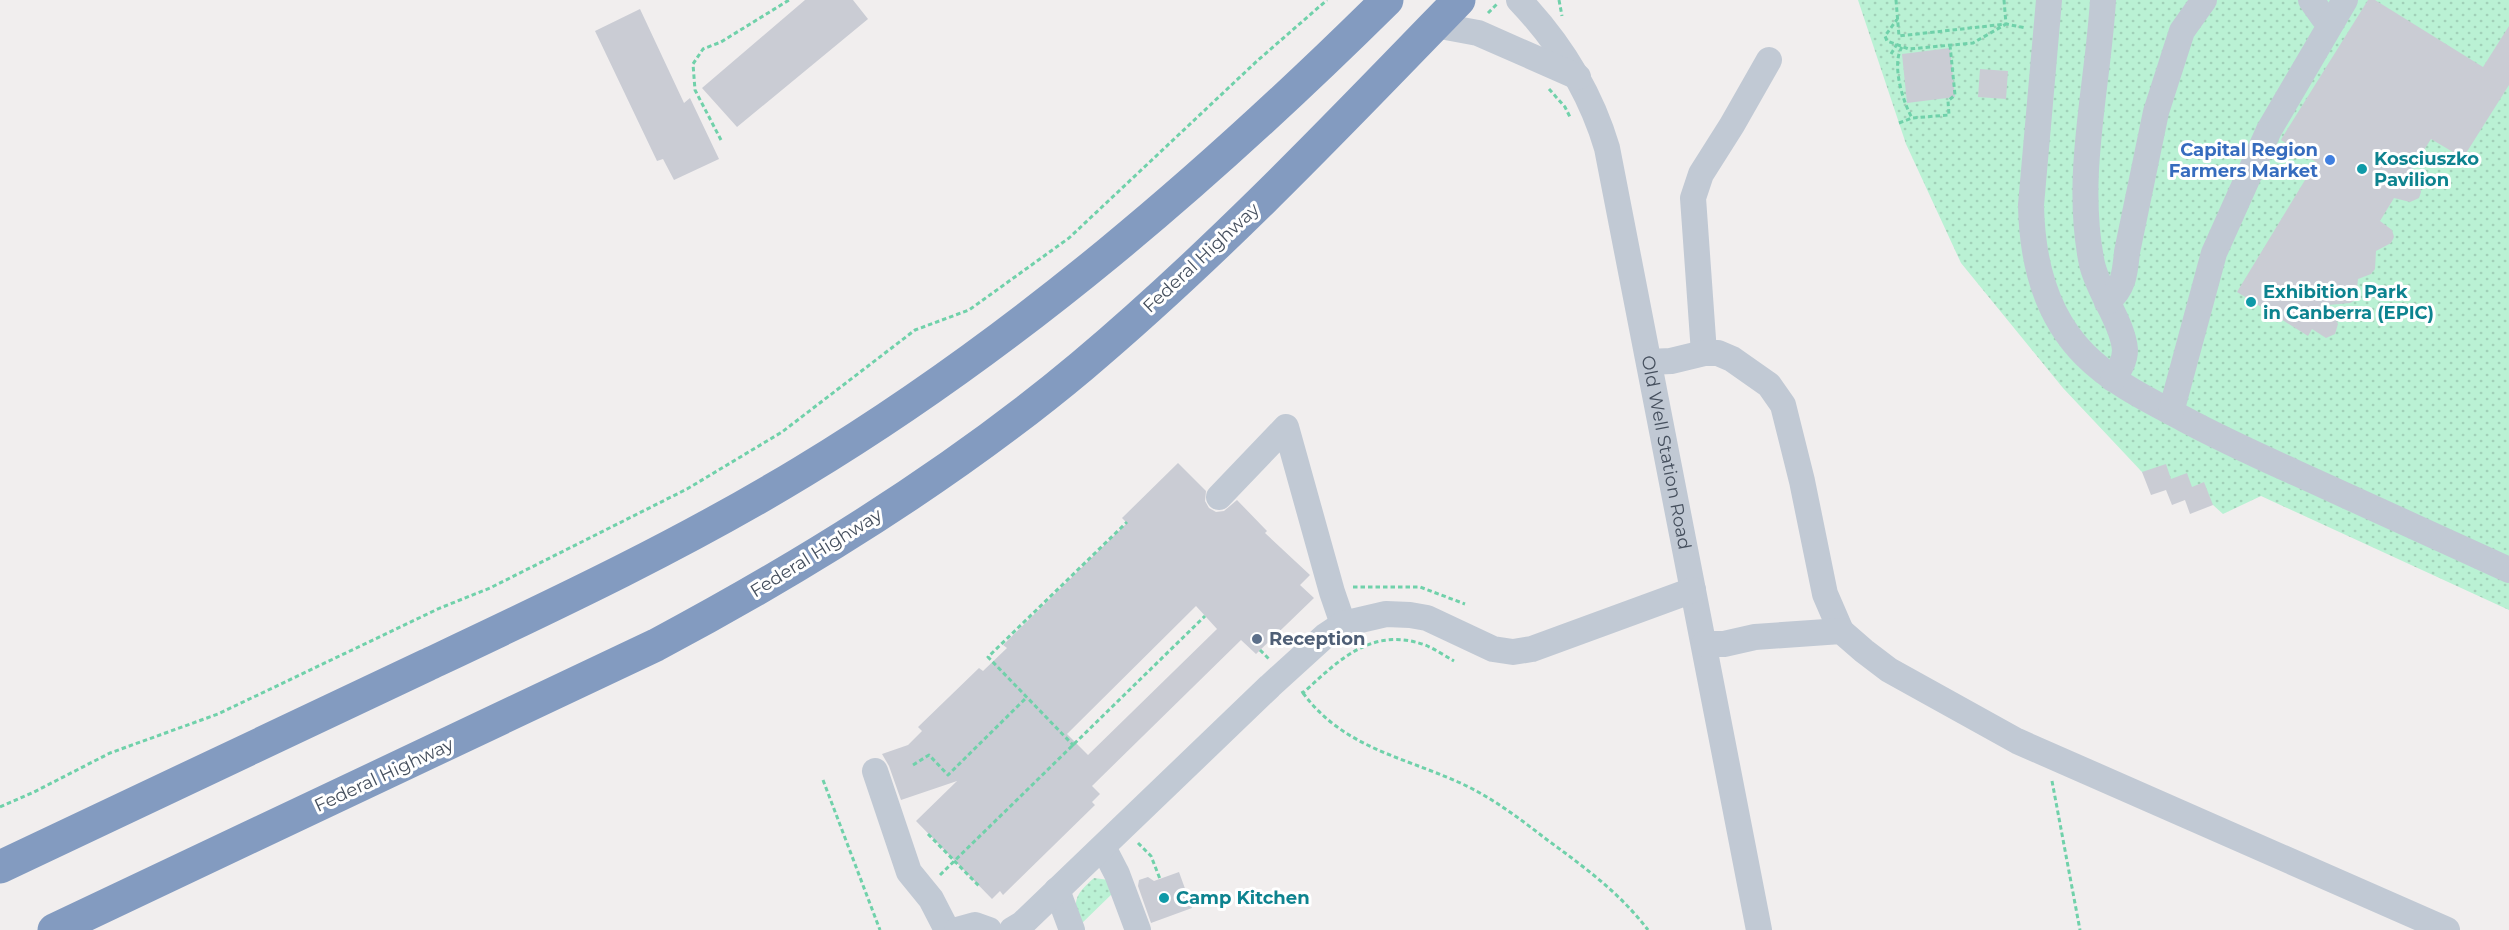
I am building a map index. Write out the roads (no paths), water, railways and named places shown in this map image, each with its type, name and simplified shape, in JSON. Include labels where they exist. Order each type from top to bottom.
[{"type":"highway","points":[[0,867],[631,567],[801,473],[892,415],[1042,308],[1297,89],[1387,0]]},
{"type":"highway","name":"Federal Highway","points":[[54,930],[656,645],[743,598],[876,516],[1014,419],[1144,312],[1267,195],[1435,25],[1473,17]]},
{"type":"street","name":"Old Well Station Road","points":[[1519,0],[1556,42],[1578,77],[1600,122],[1608,147],[1759,930]]},
{"type":"street","points":[[2049,0],[2031,205],[2031,234],[2036,261],[2052,308],[2084,354],[2113,379],[2136,394],[2228,443],[2509,570]]},
{"type":"street","points":[[2103,0],[2100,46],[2088,133],[2086,209],[2087,237],[2093,268],[2125,350],[2121,368],[2113,379]]},
{"type":"street","points":[[2107,302],[2118,292],[2125,271],[2156,112],[2182,31],[2204,0]]},
{"type":"street","points":[[2171,412],[2214,253],[2269,130],[2345,0]]},
{"type":"street","points":[[1473,17],[1578,77]]},
{"type":"street","points":[[1704,353],[1693,198],[1701,174],[1732,125],[1768,60]]},
{"type":"street","points":[[1649,362],[1671,361],[1704,353],[1718,353],[1750,370],[1769,385],[1783,405],[1802,482],[1814,550],[1825,594],[1841,631],[1864,651],[1899,675],[2017,741],[2447,930]]},
{"type":"street","points":[[1219,497],[1286,427],[1343,624]]},
{"type":"street","points":[[1012,930],[1058,890],[1284,673],[1325,636],[1343,624],[1386,614],[1410,615],[1427,618],[1493,649],[1513,652],[1532,649],[1693,590]]},
{"type":"street","points":[[1704,644],[1724,644],[1755,637],[1841,631]]},
{"type":"street","points":[[875,771],[909,872],[924,890],[947,930]]},
{"type":"street","points":[[1103,847],[1117,874],[1138,930]]},
{"type":"street","points":[[1058,890],[1072,930]]},
{"type":"street","points":[[957,930],[975,925],[989,930]]},
{"type":"place","name":"Capital Region Farmers Market","points":[[2330,160]]},
{"type":"place","name":"Kosciuszko Pavilion","points":[[2362,169]]},
{"type":"place","name":"Exhibition Park in Canberra (EPIC)","points":[[2251,302]]},
{"type":"place","name":"Reception","points":[[1257,639]]},
{"type":"place","name":"Camp Kitchen","points":[[1164,898]]}]
